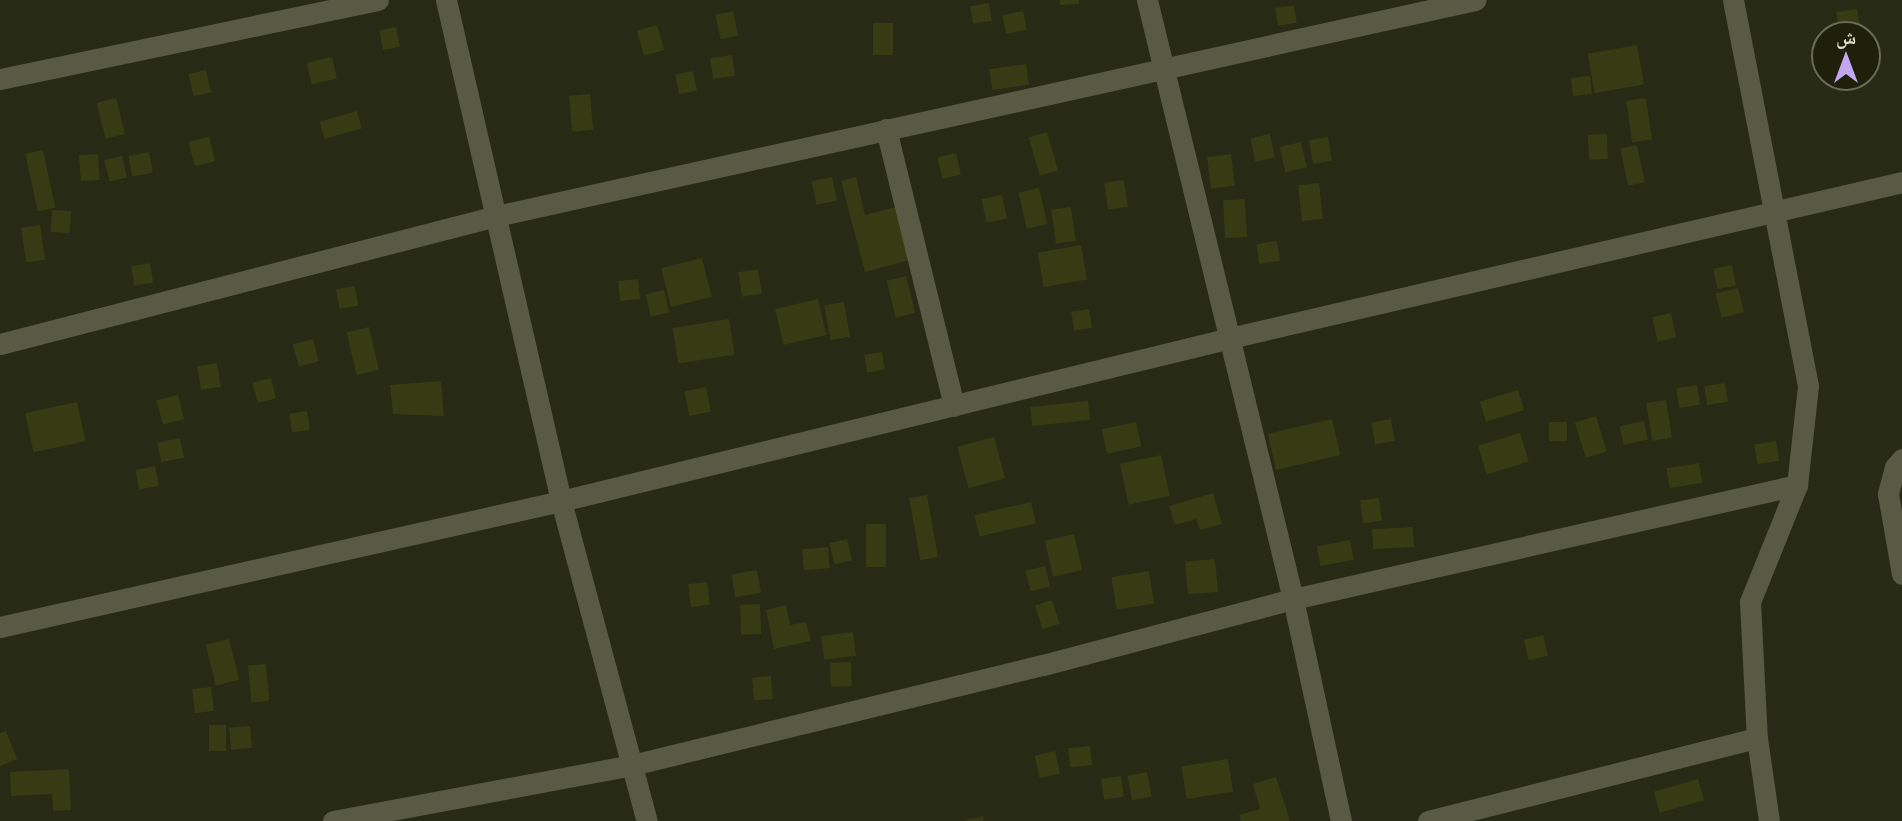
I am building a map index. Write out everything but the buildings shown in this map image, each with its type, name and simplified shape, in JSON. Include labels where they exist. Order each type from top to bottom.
[{"type":"street","points":[[0,79],[378,0]]},
{"type":"street","points":[[446,0],[561,501],[647,821]]},
{"type":"street","points":[[1147,0],[1293,599],[1341,821]]},
{"type":"street","points":[[0,344],[496,216],[1475,0]]},
{"type":"street","points":[[1733,0],[1777,210],[1808,386],[1797,485],[1750,601],[1756,738],[1769,821]]},
{"type":"street","points":[[886,129],[954,406]]},
{"type":"street","points":[[0,627],[561,501],[1230,338],[1902,182]]},
{"type":"street","points":[[1902,459],[1895,467],[1888,494],[1902,574]]},
{"type":"street","points":[[333,821],[632,765],[1043,665],[1293,599],[1797,485]]},
{"type":"street","points":[[1428,821],[1756,738]]}]
